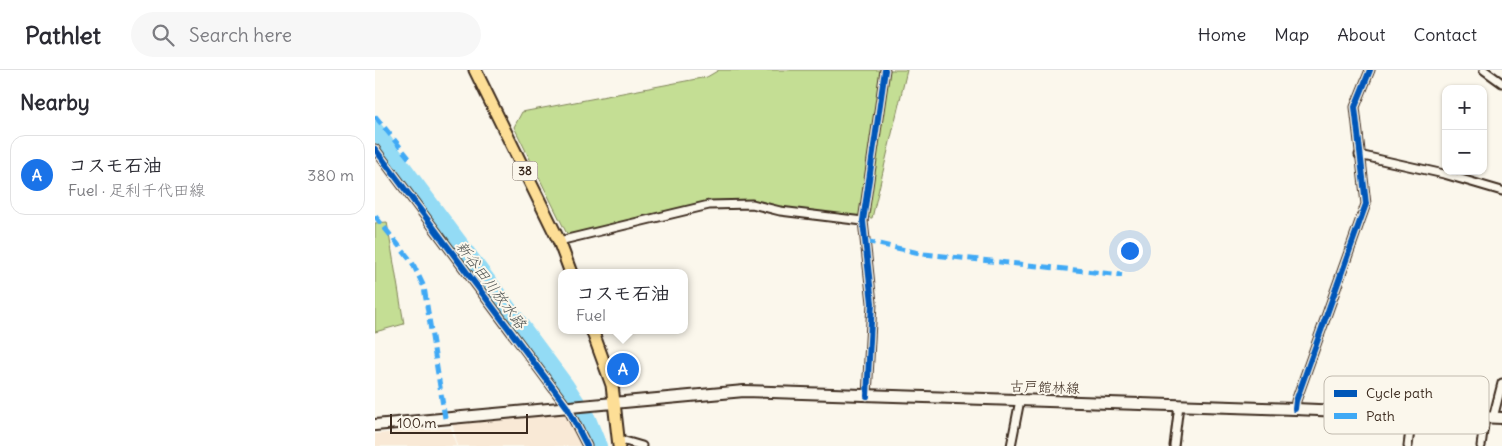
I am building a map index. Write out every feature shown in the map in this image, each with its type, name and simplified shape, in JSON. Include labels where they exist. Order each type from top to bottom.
[{"type":"main road","name":"38","points":[[475,70],[559,241],[570,269]]},
{"type":"main road","points":[[593,334],[612,385],[619,442]]},
{"type":"main road","name":"古戸館林線","points":[[569,407],[744,391],[1324,410]]},
{"type":"main road","points":[[375,425],[569,407]]},
{"type":"street","points":[[867,396],[873,303],[863,221],[885,70]]},
{"type":"street","points":[[1295,409],[1296,401],[1366,204],[1355,106],[1370,70]]},
{"type":"street","points":[[1484,70],[1502,83]]},
{"type":"street","points":[[375,149],[569,407],[587,446]]},
{"type":"street","points":[[1359,155],[1444,174],[1502,191]]},
{"type":"street","points":[[559,241],[709,205],[752,204],[780,211],[863,221]]},
{"type":"street","points":[[1494,418],[1502,384]]},
{"type":"street","points":[[1011,446],[1020,400]]},
{"type":"street","points":[[1174,446],[1179,405]]},
{"type":"street","points":[[1481,446],[1487,434]]},
{"type":"street","points":[[619,442],[642,446]]},
{"type":"shaded area","points":[[567,413],[583,446],[458,446],[452,423]]},
{"type":"shaded area","points":[[451,428],[456,446],[375,446],[375,434]]},
{"type":"green space","points":[[719,70],[907,70],[872,218],[761,206],[700,207],[571,238],[566,232],[514,127],[522,112],[707,77]]},
{"type":"green space","points":[[387,222],[404,324],[375,332],[375,223]]},
{"type":"waterway","name":"新谷田川放水路","points":[[375,129],[565,384],[588,419],[599,446]]},
{"type":"marked path","points":[[375,116],[409,158]]},
{"type":"marked path","points":[[375,216],[412,262],[424,287],[445,418]]},
{"type":"marked path","points":[[865,241],[924,254],[1122,275]]},
{"type":"cycle path","points":[[867,396],[872,303],[863,221],[885,70]]},
{"type":"cycle path","points":[[1295,409],[1296,401],[1366,204],[1355,107],[1370,70]]},
{"type":"cycle path","points":[[375,149],[567,407],[587,446]]},
{"type":"place","name":"コスモ石油","points":[[623,369]]}]
